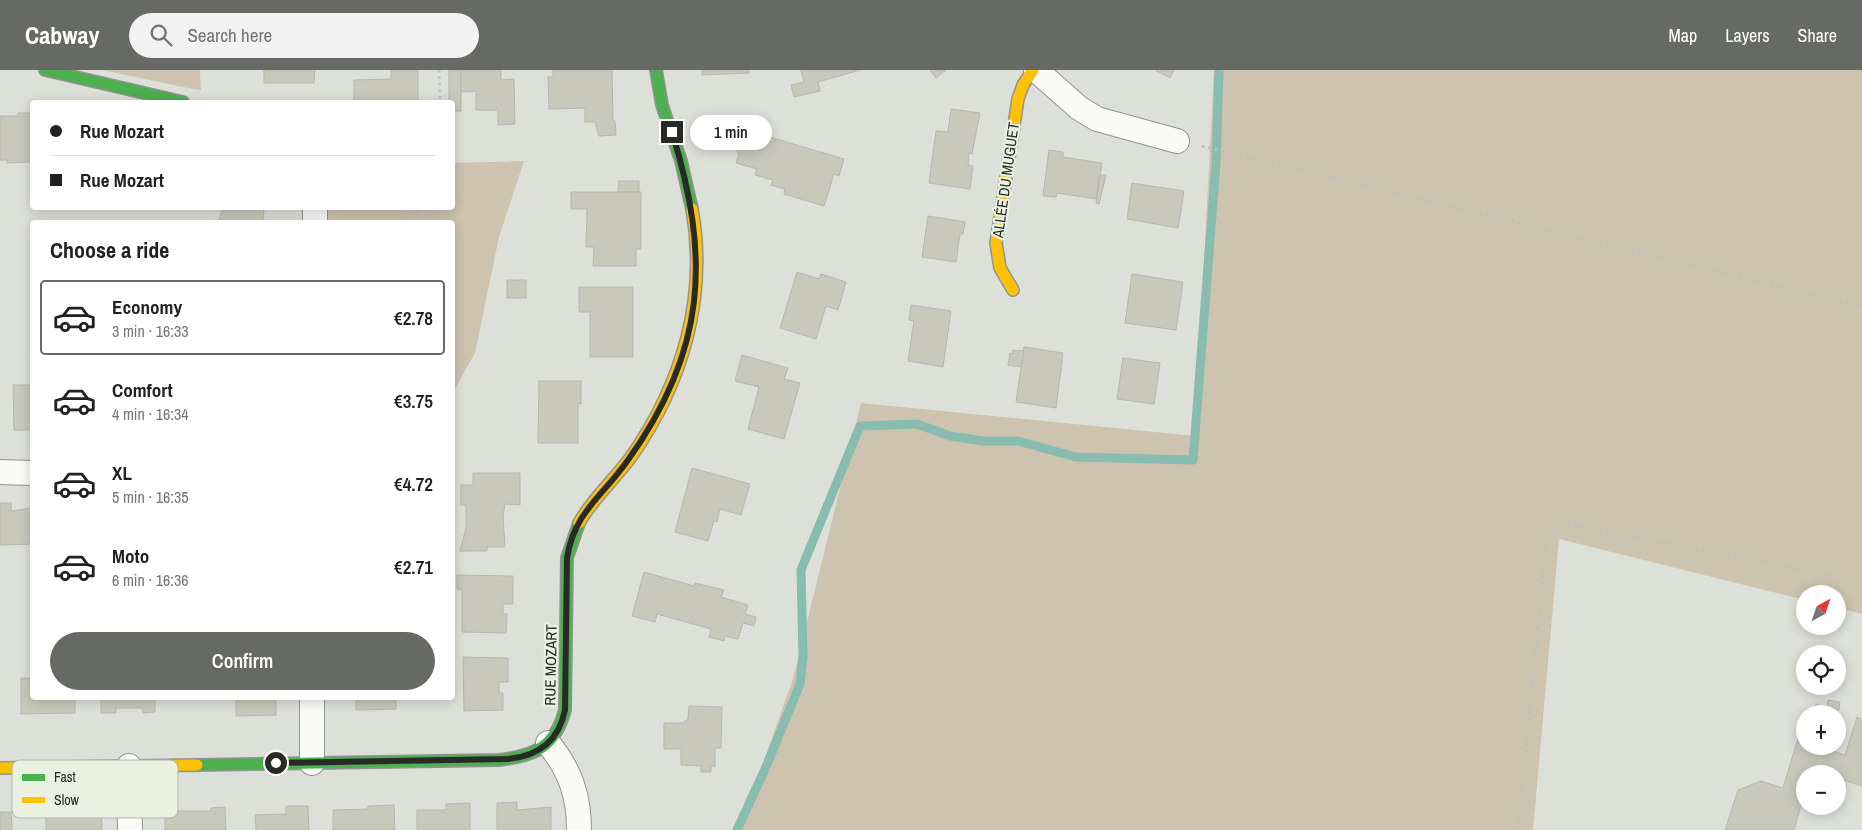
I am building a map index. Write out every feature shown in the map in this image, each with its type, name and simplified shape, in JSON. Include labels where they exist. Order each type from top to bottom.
[{"type":"street","points":[[45,70],[174,100]]},
{"type":"street","name":"RUE MOZART","points":[[178,765],[508,759],[533,752],[548,743],[559,732],[565,710],[567,558],[571,536],[580,518],[620,472],[656,419],[681,363],[694,310],[697,250],[692,205],[658,89],[656,70]]},
{"type":"street","name":"ALLÉE DU MUGUET","points":[[1012,290],[1001,272],[997,261],[996,243],[1018,99],[1023,85],[1035,70],[1079,108],[1096,119],[1187,143]]},
{"type":"street","points":[[0,472],[30,473]]},
{"type":"street","points":[[312,700],[312,763]]},
{"type":"street","points":[[548,743],[559,756],[573,783],[578,801],[579,830]]},
{"type":"path","points":[[439,70],[440,100]]},
{"type":"path","points":[[1187,143],[1232,152],[1862,306]]},
{"type":"path","points":[[1518,830],[1546,543],[1552,531],[1564,525],[1572,526],[1862,581]]},
{"type":"shaded area","points":[[102,70],[200,70],[201,90],[198,90]]},
{"type":"shaded area","points":[[1214,70],[1862,70],[1862,614],[1846,610],[1846,585],[1796,585],[1796,598],[1559,539],[1533,830],[739,830],[793,679],[861,403],[1195,436]]},
{"type":"shaded area","points":[[524,161],[499,237],[475,353],[455,388],[455,220],[322,220],[322,210],[455,210],[455,163]]},
{"type":"building","points":[[264,70],[315,70],[314,83],[264,83]]},
{"type":"building","points":[[391,70],[418,70],[418,100],[354,100],[354,80],[391,79]]},
{"type":"building","points":[[449,70],[461,70],[461,111],[455,111],[455,100],[449,100]]},
{"type":"building","points":[[461,70],[501,70],[501,80],[514,79],[515,124],[498,125],[498,110],[476,110],[476,91],[461,92]]},
{"type":"building","points":[[553,70],[612,70],[613,121],[615,121],[616,135],[599,136],[595,122],[585,122],[585,108],[549,109],[548,77],[553,77]]},
{"type":"building","points":[[702,70],[749,70],[749,73],[702,75]]},
{"type":"building","points":[[801,70],[860,70],[818,82],[820,91],[794,97],[791,85],[804,82]]},
{"type":"building","points":[[930,70],[946,70],[936,78]]},
{"type":"building","points":[[1155,70],[1174,70],[1170,78]]},
{"type":"building","points":[[951,109],[980,113],[972,154],[969,153],[968,165],[973,166],[970,189],[929,183],[936,131],[948,132]]},
{"type":"building","points":[[18,113],[30,113],[30,162],[7,163],[7,160],[0,160],[0,116],[18,116]]},
{"type":"building","points":[[746,130],[844,159],[839,176],[834,174],[824,206],[784,194],[785,189],[771,185],[773,180],[755,175],[757,169],[736,163],[739,154],[736,149]]},
{"type":"building","points":[[1049,150],[1063,152],[1063,157],[1102,163],[1096,199],[1057,193],[1056,197],[1043,196]]},
{"type":"building","points":[[1100,175],[1106,175],[1099,204],[1096,203]]},
{"type":"building","points":[[619,181],[639,181],[639,192],[618,192]]},
{"type":"building","points":[[1132,183],[1184,191],[1178,228],[1127,219]]},
{"type":"building","points":[[571,192],[641,192],[641,249],[636,249],[636,266],[593,266],[594,247],[586,247],[587,209],[571,209]]},
{"type":"building","points":[[222,210],[264,210],[263,220],[219,220]]},
{"type":"building","points":[[928,216],[965,222],[963,234],[960,234],[956,262],[922,257]]},
{"type":"building","points":[[797,272],[819,279],[821,274],[846,282],[838,310],[826,306],[816,339],[780,328]]},
{"type":"building","points":[[1132,274],[1183,282],[1176,330],[1125,323]]},
{"type":"building","points":[[507,280],[526,280],[526,298],[507,298]]},
{"type":"building","points":[[579,287],[633,287],[633,357],[590,357],[590,312],[579,312]]},
{"type":"building","points":[[911,305],[951,311],[943,367],[908,361],[914,321],[909,320]]},
{"type":"building","points":[[1024,347],[1063,353],[1056,408],[1016,402]]},
{"type":"building","points":[[1013,350],[1024,351],[1021,367],[1008,365],[1010,353],[1012,354]]},
{"type":"building","points":[[742,355],[788,368],[784,379],[800,383],[784,439],[748,429],[759,387],[735,381]]},
{"type":"building","points":[[1123,358],[1160,363],[1154,404],[1117,399]]},
{"type":"building","points":[[539,381],[581,381],[581,404],[578,403],[578,443],[538,443]]},
{"type":"building","points":[[13,385],[30,385],[30,430],[14,430]]},
{"type":"building","points":[[692,468],[750,484],[741,515],[720,509],[717,522],[714,521],[708,541],[675,532]]},
{"type":"building","points":[[473,473],[520,473],[520,505],[505,504],[503,516],[505,547],[487,547],[487,551],[460,551],[466,528],[466,505],[461,505],[461,485],[473,485]]},
{"type":"building","points":[[0,503],[11,503],[11,511],[30,508],[30,544],[0,545]]},
{"type":"building","points":[[644,572],[694,586],[695,583],[724,590],[721,597],[748,605],[745,614],[756,617],[754,626],[743,623],[738,639],[725,636],[724,641],[709,637],[711,629],[657,614],[655,622],[632,616]]},
{"type":"building","points":[[457,575],[513,576],[513,604],[503,604],[503,614],[507,614],[506,633],[462,632],[462,590],[457,589]]},
{"type":"building","points":[[463,657],[508,658],[508,682],[499,682],[499,693],[503,693],[503,710],[464,711]]},
{"type":"building","points":[[21,678],[30,678],[30,700],[75,700],[75,713],[21,714]]},
{"type":"building","points":[[101,700],[155,700],[155,712],[143,713],[142,708],[116,708],[116,713],[101,713]]},
{"type":"building","points":[[236,700],[276,700],[276,715],[236,716]]},
{"type":"building","points":[[356,700],[396,700],[396,709],[356,710]]},
{"type":"building","points":[[1828,700],[1840,702],[1840,705],[1827,705]]},
{"type":"building","points":[[689,706],[722,707],[721,748],[715,748],[715,767],[711,766],[711,772],[701,772],[701,766],[681,765],[681,749],[664,749],[664,723],[683,723],[688,719]]},
{"type":"building","points":[[1857,717],[1862,719],[1862,786],[1846,781],[1846,765],[1796,765],[1796,815],[1798,815],[1794,830],[1725,830],[1738,790],[1761,781],[1783,788],[1796,745],[1796,755],[1846,755]]},
{"type":"building","points":[[517,802],[517,810],[551,807],[551,830],[497,830],[497,803]]},
{"type":"building","points":[[470,803],[470,830],[417,830],[417,810],[446,810],[446,804]]},
{"type":"building","points":[[394,805],[395,830],[333,830],[333,810],[368,809],[368,806]]},
{"type":"building","points":[[286,806],[308,806],[309,830],[256,830],[255,815],[286,814]]},
{"type":"building","points":[[225,807],[226,830],[165,830],[165,818],[178,818],[178,811],[211,811],[211,808]]},
{"type":"building","points":[[0,812],[11,812],[12,830],[0,830]]},
{"type":"building","points":[[46,818],[101,818],[102,830],[46,830]]},
{"type":"waterway","points":[[737,830],[766,767],[800,684],[803,657],[801,570],[860,426],[917,424],[950,436],[983,441],[1018,441],[1076,457],[1193,460],[1216,163],[1219,70]]},
{"type":"traffic: fast","points":[[45,70],[174,100]]},
{"type":"traffic: fast","points":[[656,70],[662,105],[681,161],[692,209]]},
{"type":"traffic: fast","points":[[197,765],[499,760],[523,756],[542,747],[556,733],[565,710],[567,558],[579,523]]},
{"type":"traffic: slow","points":[[1013,290],[1000,268],[996,243],[1018,99],[1023,85],[1033,70]]},
{"type":"traffic: slow","points":[[579,523],[590,506],[631,457],[649,429],[677,370],[687,339],[696,275],[696,242],[692,209]]},
{"type":"traffic: slow","points":[[178,765],[197,765]]},
{"type":"traffic: slow","points":[[0,768],[12,768]]},
{"type":"route","points":[[276,763],[499,760],[517,758],[533,752],[548,743],[559,732],[565,710],[567,558],[571,536],[580,518],[620,472],[656,419],[675,379],[686,349],[692,324],[697,279],[697,250],[692,205],[672,132]]}]
